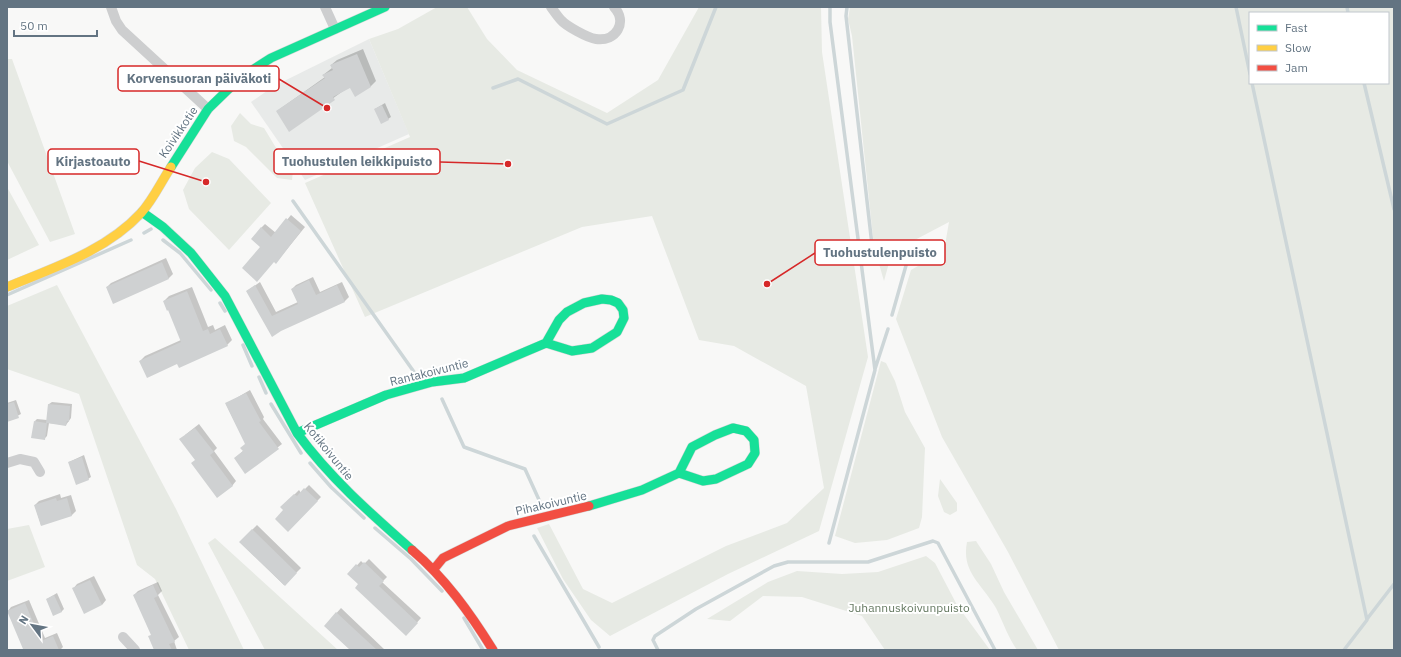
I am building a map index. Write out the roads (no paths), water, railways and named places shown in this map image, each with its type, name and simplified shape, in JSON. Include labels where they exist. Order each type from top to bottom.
[{"type":"street","points":[[111,7],[116,21],[122,30],[208,110]]},
{"type":"street","points":[[325,7],[335,29]]},
{"type":"street","name":"Koivikkotie","points":[[7,287],[89,250],[131,225],[142,212],[208,110],[240,78],[271,58],[385,7]]},
{"type":"street","points":[[551,7],[561,20],[578,31],[596,39],[610,38],[619,28],[621,19],[619,13],[614,7]]},
{"type":"street","name":"Kotikoivuntie","points":[[142,212],[163,227],[191,253],[225,296],[297,433],[311,452],[345,490],[434,569],[477,624],[493,650]]},
{"type":"street","points":[[600,298],[610,299],[619,303],[624,311],[624,320],[618,333],[600,343],[577,351],[563,350],[546,344],[561,317],[583,304],[600,298]]},
{"type":"street","name":"Rantakoivuntie","points":[[297,433],[386,394],[432,382],[464,378],[546,344]]},
{"type":"street","points":[[733,428],[746,431],[754,440],[756,453],[748,464],[716,480],[704,481],[679,473],[692,447],[715,435],[733,428]]},
{"type":"street","points":[[7,463],[20,459],[34,462],[40,472]]},
{"type":"street","name":"Pihakoivuntie","points":[[434,569],[443,558],[508,526],[604,503],[642,490],[679,473]]},
{"type":"street","points":[[124,637],[135,650]]},
{"type":"waterway","points":[[493,88],[518,79],[607,124],[683,90],[716,7]]},
{"type":"waterway","points":[[829,543],[875,370],[830,22],[830,7]]},
{"type":"waterway","points":[[847,7],[846,16],[872,245]]},
{"type":"waterway","points":[[1236,7],[1249,69]]},
{"type":"waterway","points":[[1347,7],[1348,12]]},
{"type":"waterway","points":[[1252,84],[1367,620],[1344,650]]},
{"type":"waterway","points":[[1364,84],[1394,209]]},
{"type":"waterway","points":[[293,201],[419,379]]},
{"type":"waterway","points":[[144,233],[151,229]]},
{"type":"waterway","points":[[7,295],[131,240]]},
{"type":"waterway","points":[[163,240],[180,253],[211,290]]},
{"type":"waterway","points":[[892,315],[907,262]]},
{"type":"waterway","points":[[220,303],[225,311]]},
{"type":"waterway","points":[[875,369],[888,329]]},
{"type":"waterway","points":[[243,345],[252,366]]},
{"type":"waterway","points":[[259,377],[266,393]]},
{"type":"waterway","points":[[442,399],[464,447],[525,469],[540,502]]},
{"type":"waterway","points":[[271,404],[301,453]]},
{"type":"waterway","points":[[310,463],[331,487],[364,518]]},
{"type":"waterway","points":[[375,528],[411,559],[442,591]]},
{"type":"waterway","points":[[534,536],[599,647]]},
{"type":"waterway","points":[[658,650],[653,640],[655,636],[696,609],[774,566],[788,562],[868,562],[933,541],[938,543],[995,650]]},
{"type":"waterway","points":[[1367,619],[1394,584]]},
{"type":"waterway","points":[[464,618],[483,650]]},
{"type":"place","name":"Korvensuoran päiväkoti","points":[[327,108]]},
{"type":"place","name":"Tuohustulen leikkipuisto","points":[[508,164]]},
{"type":"place","name":"Kirjastoauto","points":[[206,182]]},
{"type":"place","name":"Tuohustulenpuisto","points":[[767,284]]},
{"type":"park label","name":"Juhannuskoivunpuisto","points":[[909,607]]}]
